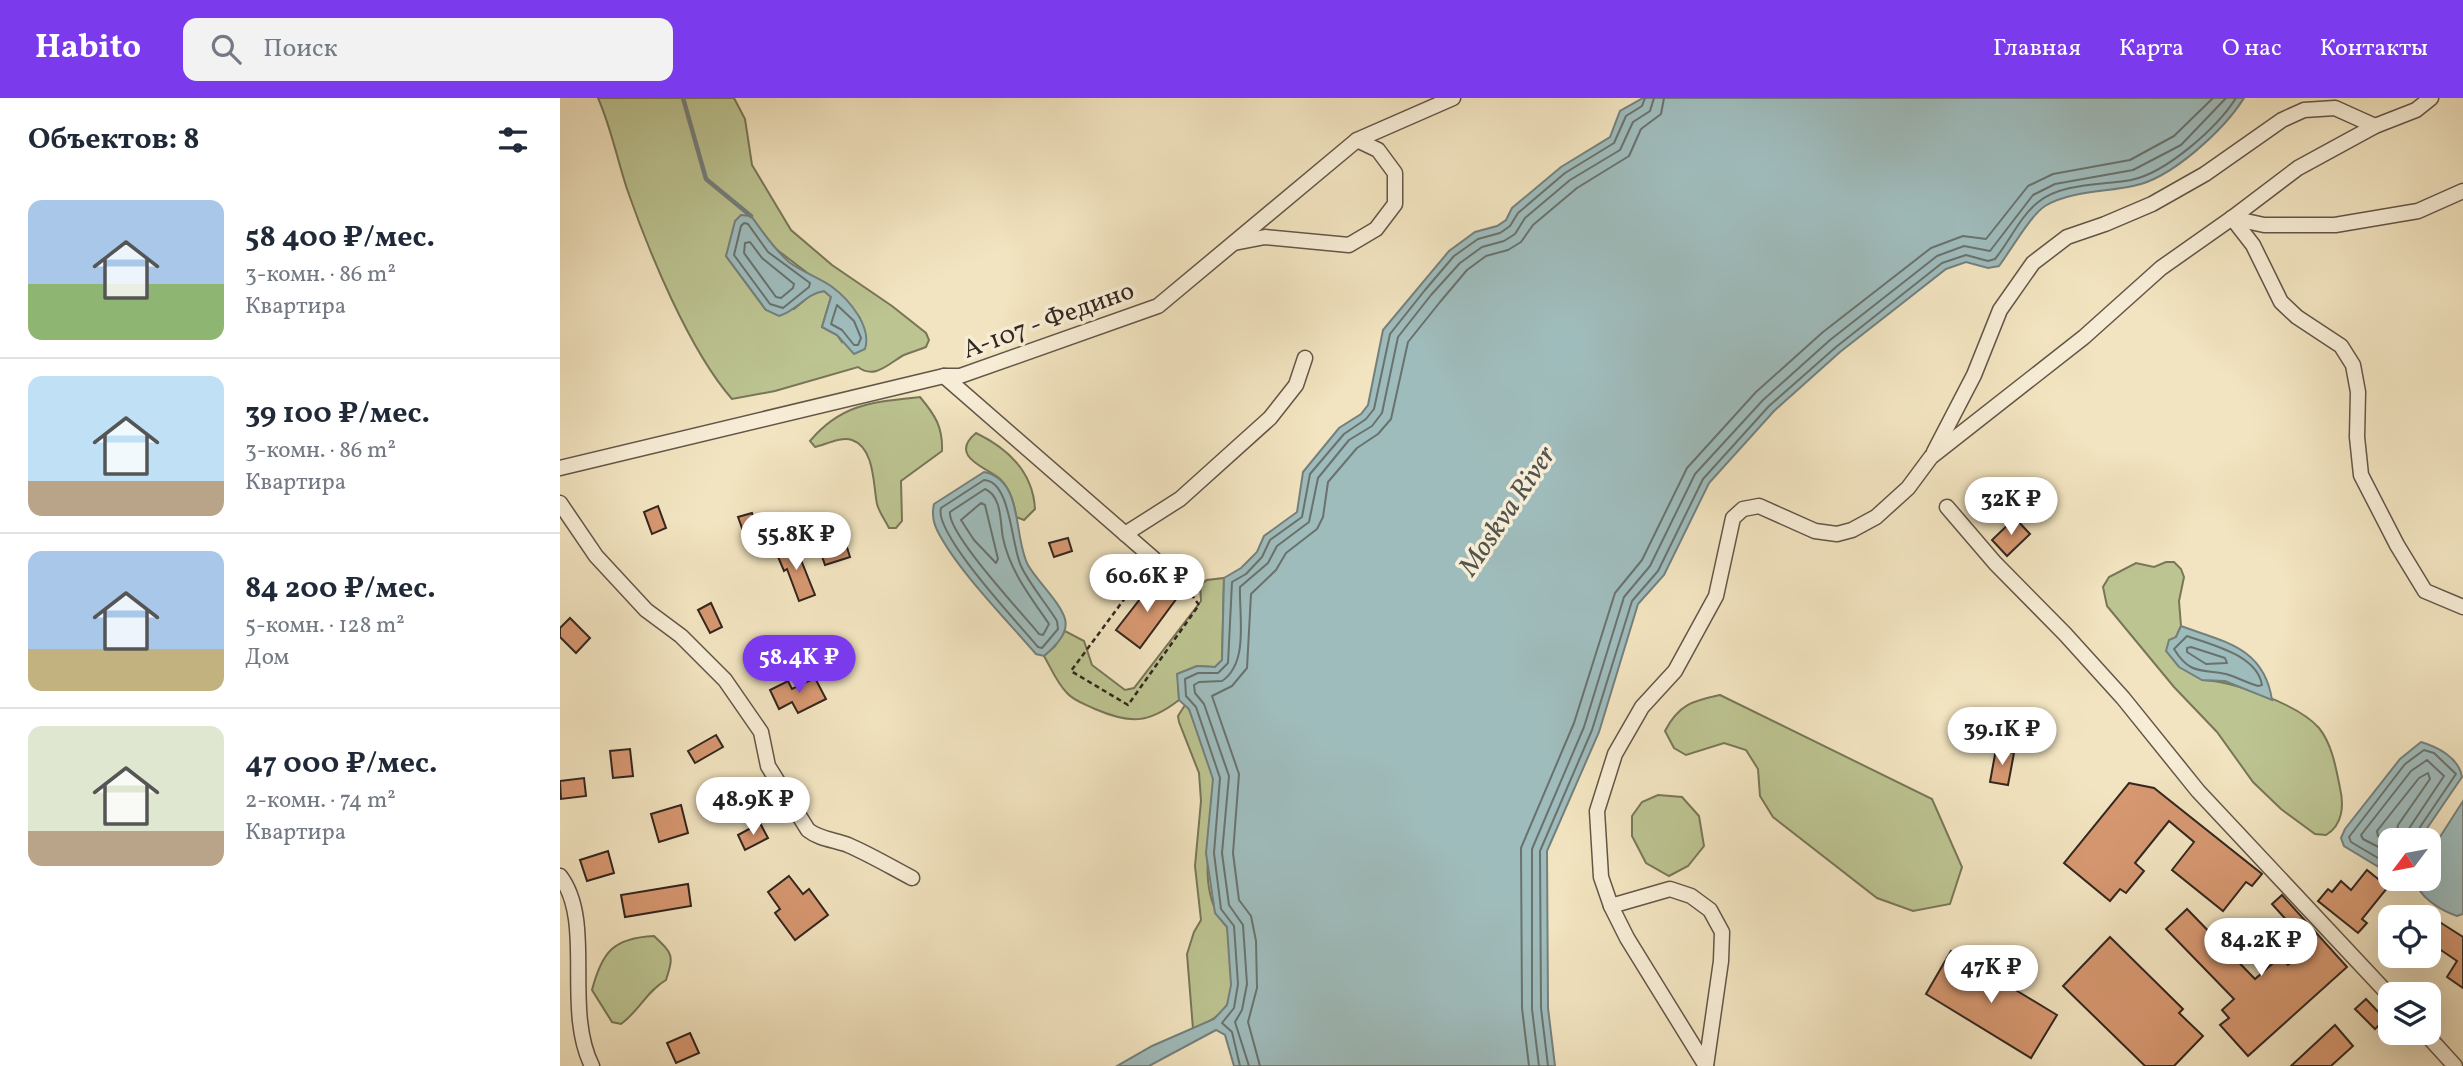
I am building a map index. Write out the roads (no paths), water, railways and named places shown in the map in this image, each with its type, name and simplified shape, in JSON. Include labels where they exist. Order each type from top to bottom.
[{"type":"street","name":"А-107 - Федино","points":[[560,468],[944,376],[960,376],[1158,306],[1357,140],[1453,98]]},
{"type":"street","points":[[1931,457],[2084,337],[2161,268],[2298,167],[2375,126],[2416,110],[2431,98]]},
{"type":"street","points":[[1706,1066],[1627,938],[1611,906],[1601,877],[1597,811],[1615,754],[1642,707],[1675,671],[1716,596],[1733,518],[1743,509],[1759,506],[1815,531],[1837,534],[1852,530],[1876,517],[1908,488],[1931,457],[1973,375],[2000,310],[2032,263],[2067,237],[2152,204],[2205,174],[2282,120],[2304,110],[2335,108],[2375,126]]},
{"type":"street","points":[[1233,243],[1265,237],[1349,245],[1376,229],[1395,204],[1395,173],[1378,150],[1357,140]]},
{"type":"street","points":[[2232,218],[2264,225],[2335,225],[2418,211],[2463,191]]},
{"type":"street","points":[[2232,218],[2253,245],[2281,302],[2297,317],[2341,346],[2353,365],[2358,393],[2357,437],[2361,475],[2397,545],[2425,591],[2463,607]]},
{"type":"street","points":[[1125,534],[1181,499],[1270,418],[1296,385],[1306,358]]},
{"type":"street","points":[[944,376],[1154,559]]},
{"type":"street","points":[[560,503],[596,555],[638,601],[681,636],[725,681],[761,732],[768,766],[808,830],[816,837],[830,838],[864,852],[912,878]]},
{"type":"street","points":[[1947,507],[1995,563],[2066,634],[2123,698],[2198,791],[2378,983]]},
{"type":"street","points":[[560,876],[566,884],[575,910],[578,1022],[584,1050],[592,1066]]},
{"type":"street","points":[[1611,906],[1670,889],[1691,896],[1710,910],[1722,932],[1721,961],[1706,1066]]},
{"type":"street","points":[[2436,1045],[2455,1066]]},
{"type":"water","name":"Moskva River","points":[[1643,98],[2244,98],[2210,138],[2164,174],[2133,186],[2055,201],[2033,217],[1999,266],[1988,268],[1966,262],[1946,269],[1840,352],[1774,411],[1709,483],[1664,575],[1638,604],[1599,732],[1547,851],[1548,1008],[1555,1066],[1234,1066],[1225,1035],[1216,1030],[1149,1066],[1117,1066],[1152,1046],[1214,1019],[1227,1005],[1231,985],[1227,927],[1215,913],[1206,853],[1213,779],[1189,709],[1179,700],[1177,674],[1197,666],[1215,667],[1222,660],[1224,578],[1241,568],[1257,552],[1264,536],[1297,512],[1303,472],[1339,428],[1361,414],[1368,405],[1383,330],[1449,251],[1475,232],[1497,226],[1506,220],[1512,208],[1561,167],[1610,137],[1620,111]]},
{"type":"water","points":[[741,215],[751,216],[773,246],[789,262],[831,286],[845,299],[862,323],[865,349],[854,354],[837,335],[822,327],[831,297],[824,291],[811,295],[779,316],[766,310],[726,256],[735,221]]},
{"type":"water","points":[[984,472],[997,477],[1006,486],[1012,498],[1028,565],[1065,619],[1063,635],[1044,656],[1036,654],[969,578],[935,524],[934,504]]},
{"type":"water","points":[[2181,626],[2240,649],[2260,668],[2268,682],[2272,700],[2225,681],[2202,680],[2179,667],[2166,651],[2169,640],[2176,637]]},
{"type":"water","points":[[2421,742],[2441,750],[2452,759],[2462,777],[2427,828],[2378,828],[2378,867],[2344,846],[2341,838],[2345,829],[2400,759]]},
{"type":"water","points":[[2463,801],[2463,914],[2457,916],[2441,909],[2441,905],[2435,905],[2420,891],[2441,891],[2441,835]]},
{"type":"waterway","points":[[683,98],[706,179],[751,216]]}]
